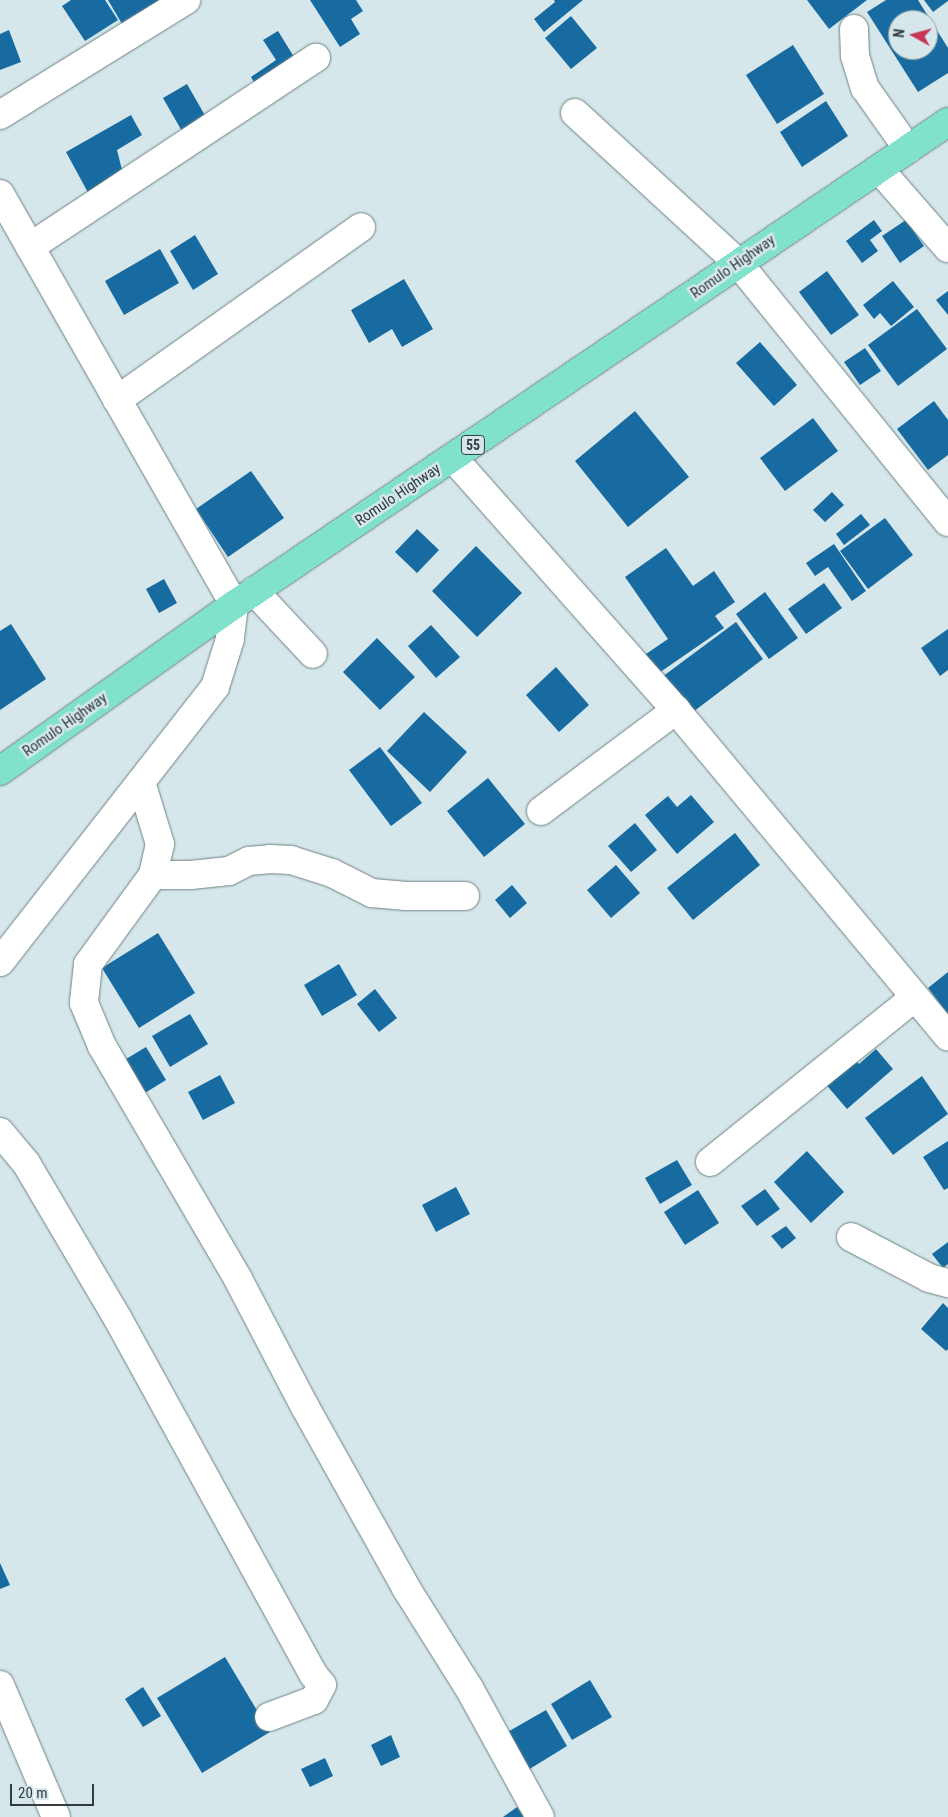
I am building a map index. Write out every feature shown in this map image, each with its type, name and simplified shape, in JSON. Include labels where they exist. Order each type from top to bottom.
[{"type":"highway","name":"Romulo Highway","points":[[0,771],[244,598],[948,122]]},
{"type":"street","points":[[0,115],[186,0]]},
{"type":"street","points":[[854,29],[855,56],[865,88],[908,149]]},
{"type":"street","points":[[30,247],[316,58]]},
{"type":"street","points":[[575,113],[739,264],[948,522]]},
{"type":"street","points":[[879,169],[948,248]]},
{"type":"street","points":[[0,194],[117,400],[244,598],[313,654]]},
{"type":"street","points":[[117,400],[361,227]]},
{"type":"street","points":[[453,458],[676,710],[948,1037]]},
{"type":"street","points":[[0,962],[215,687],[244,598]]},
{"type":"street","points":[[541,811],[676,710]]},
{"type":"street","points":[[141,782],[160,844],[154,875],[88,964],[84,1003],[102,1046],[238,1279],[305,1407],[406,1588],[469,1688],[540,1817]]},
{"type":"street","points":[[154,875],[191,875],[229,871],[249,861],[270,859],[292,860],[332,873],[372,893],[406,896],[465,896]]},
{"type":"street","points":[[710,1162],[915,997]]},
{"type":"street","points":[[0,1132],[26,1164],[118,1319],[313,1674],[322,1685],[314,1700],[269,1717]]},
{"type":"street","points":[[851,1237],[929,1278],[948,1283]]},
{"type":"street","points":[[0,1686],[56,1817]]},
{"type":"building","points":[[71,0],[105,0],[118,20],[85,41],[62,6]]},
{"type":"building","points":[[108,0],[172,0],[125,29]]},
{"type":"building","points":[[310,0],[356,0],[363,11],[351,19],[360,34],[340,47]]},
{"type":"building","points":[[554,0],[583,0],[544,32],[534,19],[555,2]]},
{"type":"building","points":[[807,0],[867,0],[829,29]]},
{"type":"building","points":[[886,0],[918,0],[924,10],[888,10],[888,45],[867,12]]},
{"type":"building","points":[[924,0],[948,0],[936,10],[932,10]]},
{"type":"building","points":[[571,16],[597,48],[571,69],[545,38]]},
{"type":"building","points":[[9,30],[21,62],[0,70],[0,34]]},
{"type":"building","points":[[278,31],[299,65],[259,91],[251,77],[276,60],[263,40]]},
{"type":"building","points":[[938,32],[948,48],[948,73],[918,92],[898,60],[938,60]]},
{"type":"building","points":[[793,45],[824,94],[777,124],[746,75]]},
{"type":"building","points":[[187,84],[207,119],[183,133],[163,98]]},
{"type":"building","points":[[826,101],[848,136],[802,167],[780,132]]},
{"type":"building","points":[[131,115],[142,135],[117,150],[123,174],[92,200],[66,152]]},
{"type":"building","points":[[874,220],[882,231],[870,240],[878,251],[862,263],[846,241]]},
{"type":"building","points":[[906,220],[924,246],[900,263],[882,236]]},
{"type":"building","points":[[195,235],[218,274],[193,290],[170,251]]},
{"type":"building","points":[[160,249],[179,283],[124,315],[105,281]]},
{"type":"building","points":[[827,271],[859,315],[831,335],[799,292]]},
{"type":"building","points":[[404,279],[433,329],[402,347],[392,329],[369,343],[351,310]]},
{"type":"building","points":[[893,281],[914,307],[891,326],[880,313],[874,319],[863,305]]},
{"type":"building","points":[[948,291],[948,315],[936,300]]},
{"type":"building","points":[[917,309],[947,349],[898,386],[868,345]]},
{"type":"building","points":[[760,342],[797,385],[774,406],[736,363]]},
{"type":"building","points":[[865,348],[881,371],[860,385],[844,362]]},
{"type":"building","points":[[934,401],[948,420],[948,455],[928,470],[897,429]]},
{"type":"building","points":[[635,411],[689,477],[628,527],[575,461]]},
{"type":"building","points":[[813,418],[838,451],[785,491],[760,458]]},
{"type":"building","points":[[251,471],[284,518],[228,557],[196,509]]},
{"type":"building","points":[[832,492],[844,505],[825,522],[813,510]]},
{"type":"building","points":[[861,514],[870,525],[844,545],[836,534]]},
{"type":"building","points":[[885,518],[913,555],[868,589],[840,551]]},
{"type":"building","points":[[417,529],[439,550],[417,573],[395,552]]},
{"type":"building","points":[[834,544],[866,591],[852,601],[828,567],[815,576],[806,563]]},
{"type":"building","points":[[476,546],[522,593],[477,637],[432,591]]},
{"type":"building","points":[[666,548],[693,586],[714,571],[735,602],[715,616],[724,628],[656,675],[643,656],[668,639],[625,577]]},
{"type":"building","points":[[164,579],[177,603],[159,613],[146,589]]},
{"type":"building","points":[[824,583],[842,608],[806,634],[788,609]]},
{"type":"building","points":[[765,592],[798,638],[769,659],[736,614]]},
{"type":"building","points":[[736,622],[763,659],[689,715],[662,677]]},
{"type":"building","points":[[11,624],[46,679],[0,710],[0,631]]},
{"type":"building","points":[[431,625],[460,657],[436,678],[408,646]]},
{"type":"building","points":[[948,629],[948,670],[940,676],[921,648]]},
{"type":"building","points":[[377,638],[415,677],[380,710],[343,672]]},
{"type":"building","points":[[556,667],[589,705],[559,732],[526,695]]},
{"type":"building","points":[[424,712],[467,752],[430,792],[387,751]]},
{"type":"building","points":[[380,747],[422,803],[391,826],[349,770]]},
{"type":"building","points":[[488,778],[525,824],[484,857],[447,811]]},
{"type":"building","points":[[691,795],[714,822],[677,854],[645,815],[668,796],[677,807]]},
{"type":"building","points":[[635,823],[657,850],[631,872],[608,846]]},
{"type":"building","points":[[735,833],[760,865],[693,920],[667,888]]},
{"type":"building","points":[[616,865],[640,893],[611,918],[587,890]]},
{"type":"building","points":[[512,885],[527,903],[510,918],[495,900]]},
{"type":"building","points":[[158,933],[195,993],[139,1028],[102,968]]},
{"type":"building","points":[[339,964],[357,995],[322,1016],[304,985]]},
{"type":"building","points":[[948,972],[948,1014],[928,988]]},
{"type":"building","points":[[375,989],[397,1018],[379,1032],[357,1004]]},
{"type":"building","points":[[190,1014],[208,1044],[170,1067],[152,1036]]},
{"type":"building","points":[[146,1047],[166,1080],[140,1096],[121,1062]]},
{"type":"building","points":[[876,1049],[893,1069],[847,1109],[823,1081],[852,1056],[859,1064]]},
{"type":"building","points":[[220,1075],[235,1103],[203,1120],[188,1092]]},
{"type":"building","points":[[922,1076],[948,1114],[893,1155],[865,1118]]},
{"type":"building","points":[[948,1141],[948,1188],[944,1190],[923,1157]]},
{"type":"building","points":[[807,1151],[844,1192],[811,1223],[774,1182]]},
{"type":"building","points":[[677,1160],[692,1185],[660,1204],[645,1178]]},
{"type":"building","points":[[456,1187],[470,1214],[436,1232],[422,1205]]},
{"type":"building","points":[[765,1189],[780,1209],[757,1226],[741,1206]]},
{"type":"building","points":[[698,1190],[719,1223],[685,1245],[664,1212]]},
{"type":"building","points":[[786,1226],[796,1238],[782,1249],[771,1236]]},
{"type":"building","points":[[948,1242],[948,1264],[943,1268],[932,1254]]},
{"type":"building","points":[[943,1303],[948,1308],[948,1349],[946,1351],[921,1329]]},
{"type":"building","points":[[0,1563],[10,1585],[0,1589]]},
{"type":"building","points":[[225,1657],[270,1732],[202,1773],[157,1698]]},
{"type":"building","points":[[590,1680],[612,1717],[572,1740],[551,1704]]},
{"type":"building","points":[[143,1687],[161,1716],[143,1727],[125,1699]]},
{"type":"building","points":[[546,1710],[567,1746],[528,1770],[506,1733]]},
{"type":"building","points":[[391,1735],[400,1757],[381,1766],[371,1745]]},
{"type":"building","points":[[325,1758],[333,1776],[310,1787],[301,1769]]},
{"type":"building","points":[[517,1807],[524,1817],[503,1817]]}]
